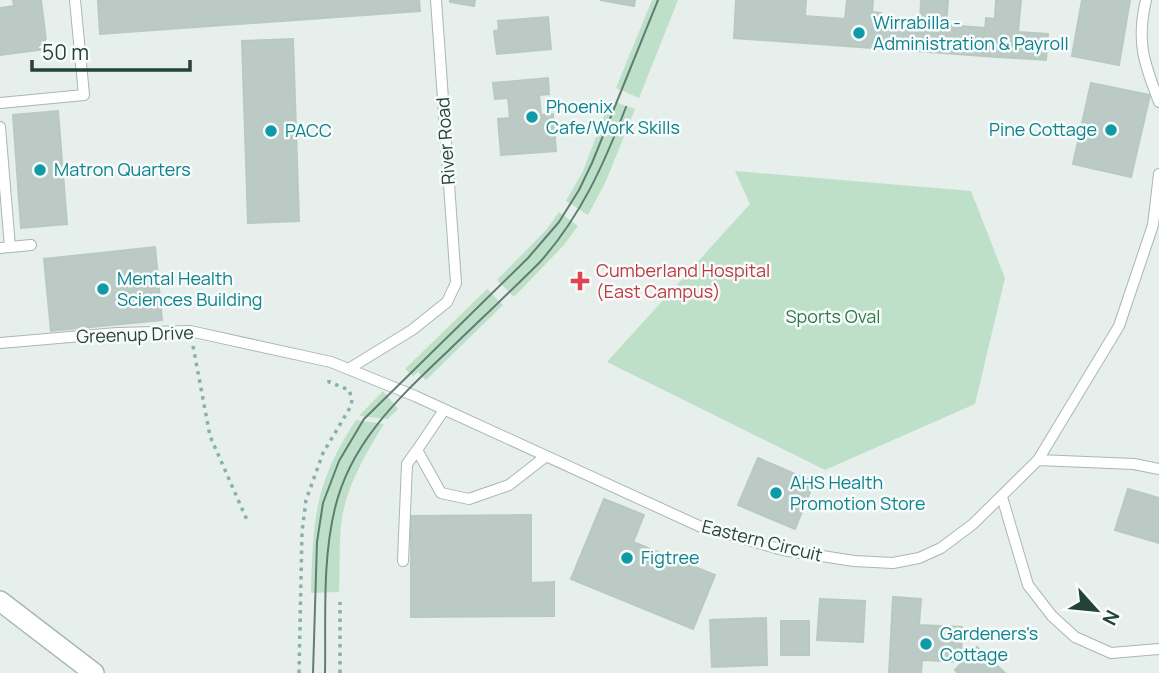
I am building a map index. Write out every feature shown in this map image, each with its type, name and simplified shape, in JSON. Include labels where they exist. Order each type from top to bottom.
[{"type":"street","points":[[0,601],[94,673]]},
{"type":"lane","points":[[0,103],[84,95],[75,0]]},
{"type":"lane","name":"River Road","points":[[350,368],[412,330],[447,302],[456,283],[436,0]]},
{"type":"lane","points":[[1146,0],[1140,38],[1145,66],[1159,102]]},
{"type":"lane","points":[[0,127],[5,247],[31,245]]},
{"type":"lane","name":"Eastern Circuit","points":[[350,368],[699,526],[783,550],[854,561],[893,563],[919,558],[952,540],[1002,497],[1038,460],[1119,326],[1153,225],[1159,174]]},
{"type":"lane","name":"Greenup Drive","points":[[0,343],[105,334],[190,331],[270,347],[350,368]]},
{"type":"lane","points":[[403,561],[407,464],[444,410]]},
{"type":"lane","points":[[417,450],[441,493],[469,499],[509,485],[544,457]]},
{"type":"lane","points":[[1038,460],[1133,464],[1159,469]]},
{"type":"lane","points":[[1002,497],[1028,585],[1052,616],[1075,637],[1111,653],[1159,649]]},
{"type":"path","points":[[190,331],[210,436],[247,520]]},
{"type":"path","points":[[299,673],[302,533],[306,500],[323,453],[351,406],[352,399],[349,390],[329,382],[329,373]]},
{"type":"path","points":[[340,602],[340,673]]},
{"type":"green space","points":[[652,0],[678,0],[639,98],[616,88]]},
{"type":"green space","points":[[610,100],[635,109],[606,181],[588,215],[566,201],[583,171]]},
{"type":"green space","name":"Sports Oval","points":[[735,171],[971,191],[1005,278],[975,404],[825,470],[607,362],[750,204]]},
{"type":"green space","points":[[559,212],[578,226],[564,245],[514,297],[497,280],[547,229]]},
{"type":"green space","points":[[487,289],[503,305],[426,380],[418,372],[413,376],[405,369]]},
{"type":"green space","points":[[383,391],[398,409],[388,419],[359,416]]},
{"type":"green space","points":[[356,420],[384,424],[351,485],[343,511],[339,592],[311,593],[318,503],[332,464]]},
{"type":"building","points":[[13,0],[41,0],[47,49],[0,55],[0,8],[14,6]]},
{"type":"building","points":[[98,0],[419,0],[420,11],[100,34]]},
{"type":"building","points":[[450,0],[475,0],[474,6]]},
{"type":"building","points":[[600,0],[635,0],[634,6]]},
{"type":"building","name":"Wirrabilla - Administration & Payroll","points":[[736,0],[806,0],[805,16],[845,19],[847,0],[873,0],[872,12],[881,13],[881,21],[920,23],[921,0],[948,0],[946,25],[985,28],[983,56],[734,38]]},
{"type":"building","points":[[996,0],[1021,0],[1018,32],[1048,34],[1046,60],[983,56],[986,18],[995,19]]},
{"type":"building","points":[[1082,0],[1130,0],[1119,65],[1072,56]]},
{"type":"building","points":[[548,17],[551,49],[497,54],[494,31],[499,30],[498,21]]},
{"type":"building","name":"PACC","points":[[293,39],[299,221],[248,223],[242,41]]},
{"type":"building","name":"Phoenix Cafe/Work Skills","points":[[548,78],[549,94],[539,95],[541,115],[553,114],[556,151],[501,155],[498,119],[510,118],[508,98],[495,99],[493,83]]},
{"type":"building","name":"Pine Cottage","points":[[1091,83],[1150,95],[1131,177],[1073,164]]},
{"type":"building","name":"Matron Quarters","points":[[58,111],[67,224],[21,228],[13,115]]},
{"type":"building","name":"Mental Health Sciences Building","points":[[155,247],[162,320],[51,331],[44,259]]},
{"type":"building","name":"AHS Health Promotion Store","points":[[758,458],[814,482],[795,529],[738,505]]},
{"type":"building","points":[[1128,489],[1159,498],[1159,543],[1115,530]]},
{"type":"building","name":"Figtree","points":[[604,499],[644,515],[633,542],[715,575],[693,629],[571,579]]},
{"type":"building","points":[[531,515],[531,583],[554,582],[554,616],[411,617],[411,516]]},
{"type":"building","name":"Gardeners's Cottage","points":[[893,597],[921,599],[919,625],[962,627],[961,662],[922,660],[921,673],[889,673]]},
{"type":"building","points":[[820,599],[865,601],[863,642],[817,640]]},
{"type":"building","points":[[766,618],[767,665],[712,667],[710,620]]},
{"type":"building","points":[[781,621],[809,621],[809,655],[781,655]]},
{"type":"building","points":[[977,647],[1005,673],[958,673],[955,670]]},
{"type":"tram line","points":[[313,673],[317,542],[323,503],[339,461],[364,419],[528,258],[559,222],[592,163],[658,0]]},
{"type":"tram line","points":[[325,673],[328,549],[335,508],[342,484],[353,462],[365,441],[395,403],[540,262],[555,244],[590,189],[626,107]]},
{"type":"place","name":"Wirrabilla - Administration & Payroll","points":[[859,33]]},
{"type":"place","name":"Phoenix Cafe/Work Skills","points":[[532,117]]},
{"type":"place","name":"Pine Cottage","points":[[1111,130]]},
{"type":"place","name":"PACC","points":[[271,131]]},
{"type":"place","name":"Matron Quarters","points":[[40,170]]},
{"type":"place","name":"Cumberland Hospital (East Campus)","points":[[580,281]]},
{"type":"place","name":"Mental Health Sciences Building","points":[[103,289]]},
{"type":"place","name":"AHS Health Promotion Store","points":[[776,493]]},
{"type":"place","name":"Figtree","points":[[627,558]]},
{"type":"place","name":"Gardeners's Cottage","points":[[926,644]]}]
